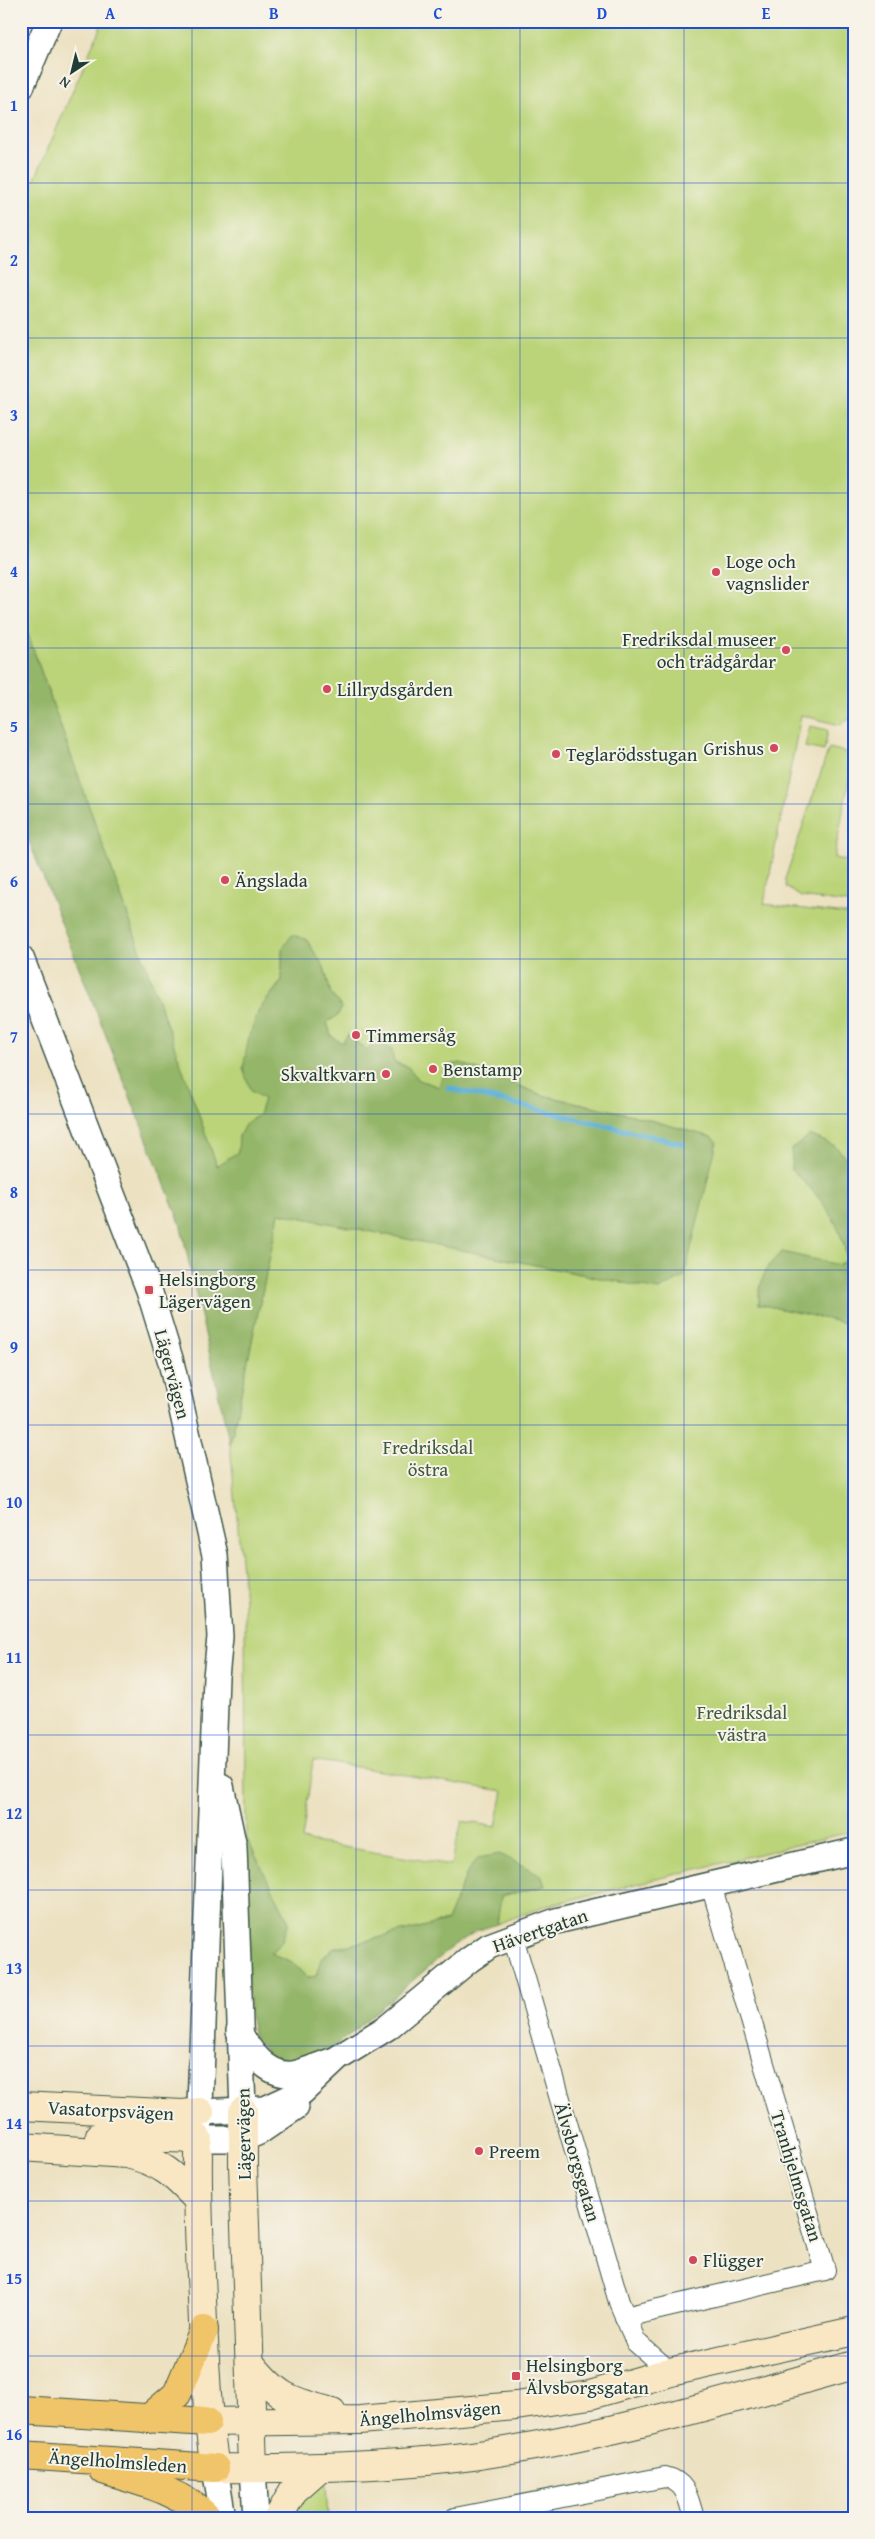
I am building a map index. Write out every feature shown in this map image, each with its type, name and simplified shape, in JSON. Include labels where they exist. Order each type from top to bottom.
[{"type":"highway","points":[[148,2419],[177,2394],[204,2330]]},
{"type":"highway","points":[[21,2410],[207,2422]]},
{"type":"highway","name":"Ängelholmsleden","points":[[21,2455],[215,2468]]},
{"type":"highway","points":[[63,2457],[176,2494],[200,2510],[208,2518]]},
{"type":"main road","name":"Vasatorpsvägen","points":[[21,2106],[183,2114],[200,2112]]},
{"type":"main road","name":"Lägervägen","points":[[243,2111],[253,2468]]},
{"type":"main road","name":"Vasatorpsvägen","points":[[21,2133],[198,2147]]},
{"type":"main road","points":[[21,2147],[127,2154],[141,2157],[167,2169],[197,2199]]},
{"type":"main road","points":[[198,2147],[197,2199],[207,2422],[215,2468],[318,2469],[470,2456],[545,2444],[624,2428],[711,2406],[854,2364]]},
{"type":"main road","name":"Ängelholmsvägen","points":[[207,2422],[252,2423],[360,2420],[516,2406],[590,2395],[670,2372],[854,2331]]},
{"type":"main road","points":[[250,2364],[268,2385],[295,2402],[360,2420]]},
{"type":"main road","points":[[278,2518],[293,2491],[318,2469]]},
{"type":"street","points":[[21,87],[49,21]]},
{"type":"street","name":"Lägervägen","points":[[21,958],[150,1290],[171,1362],[215,1555],[220,1637],[216,1677],[198,2147]]},
{"type":"street","name":"Lägervägen","points":[[214,1752],[234,1847],[243,2111]]},
{"type":"street","name":"Hävertgatan","points":[[200,2112],[265,2109],[302,2092],[338,2058],[388,2027],[469,1960],[489,1946],[556,1921],[854,1851]]},
{"type":"street","name":"Tranhjelmsgatan","points":[[625,2317],[825,2270],[711,1886]]},
{"type":"street","name":"Älvsborgsgatan","points":[[513,1937],[616,2292],[625,2317],[636,2342],[670,2372]]},
{"type":"street","points":[[198,2147],[243,2139],[259,2132],[320,2091],[388,2027]]},
{"type":"street","points":[[239,2030],[247,2048],[259,2060],[275,2070],[292,2074],[338,2058]]},
{"type":"street","points":[[215,2468],[223,2518]]},
{"type":"street","name":"Lägervägen","points":[[253,2468],[256,2518]]},
{"type":"street","points":[[455,2518],[665,2477],[673,2479],[685,2487],[694,2518]]},
{"type":"green space","points":[[103,21],[854,21],[854,716],[840,725],[801,715],[764,904],[854,915],[854,1167],[835,1146],[791,1169],[828,1210],[840,1232],[847,1259],[839,1265],[782,1252],[759,1293],[759,1304],[854,1325],[854,1831],[545,1906],[497,1924],[501,1896],[544,1886],[467,1873],[447,1921],[333,1949],[322,1957],[316,1976],[307,1978],[292,1962],[270,1953],[289,1922],[246,1837],[245,1602],[230,1445],[279,1213],[659,1290],[711,1137],[632,1115],[542,1095],[461,1063],[439,1087],[419,1080],[408,1067],[367,1051],[348,1035],[342,1044],[331,1036],[327,1022],[337,1016],[342,1008],[331,994],[324,967],[282,949],[282,980],[259,1010],[251,1091],[264,1099],[259,1115],[246,1123],[239,1136],[238,1152],[217,1166],[21,615],[21,211]],"holes":[[[313,1760],[503,1791],[496,1827],[462,1821],[451,1865],[302,1840]]]},
{"type":"green space","points":[[21,615],[217,1166],[238,1152],[239,1136],[246,1123],[259,1115],[264,1099],[251,1091],[243,1069],[249,1036],[259,1010],[282,981],[282,949],[292,935],[306,939],[324,967],[331,994],[342,1008],[337,1016],[327,1022],[331,1036],[342,1043],[348,1035],[367,1051],[376,1041],[392,1050],[394,1063],[408,1067],[419,1080],[439,1087],[447,1065],[461,1063],[542,1095],[632,1115],[711,1137],[717,1142],[684,1277],[659,1290],[279,1213],[230,1445],[180,1223],[21,821]]},
{"type":"green space","points":[[810,726],[828,730],[824,751],[805,747]]},
{"type":"green space","points":[[829,748],[854,754],[834,858],[854,862],[854,904],[801,897],[786,887],[785,879]]},
{"type":"green space","points":[[810,1135],[835,1146],[854,1167],[854,1325],[759,1304],[760,1288],[764,1275],[771,1263],[782,1252],[839,1265],[847,1259],[840,1233],[834,1221],[811,1189],[791,1169],[792,1149]]},
{"type":"green space","points":[[246,1837],[289,1922],[281,1943],[270,1953],[292,1962],[307,1978],[316,1976],[322,1957],[333,1949],[447,1921],[467,1873],[478,1858],[500,1854],[541,1875],[545,1886],[501,1896],[497,1924],[476,1931],[451,1948],[330,2051],[289,2065],[271,2057],[255,2040],[251,2024],[248,1993]]},
{"type":"green space","points":[[326,2484],[328,2518],[286,2518],[320,2485]]},
{"type":"waterway","points":[[448,1088],[683,1144]]},
{"type":"place","name":"Loge och vagnslider","points":[[716,572]]},
{"type":"place","name":"Fredriksdal museer och trädgårdar","points":[[786,650]]},
{"type":"place","name":"Lillrydsgården","points":[[327,689]]},
{"type":"place","name":"Grishus","points":[[774,748]]},
{"type":"place","name":"Teglarödsstugan","points":[[556,754]]},
{"type":"place","name":"Ängslada","points":[[225,880]]},
{"type":"place","name":"Timmersåg","points":[[356,1035]]},
{"type":"place","name":"Benstamp","points":[[433,1069]]},
{"type":"place","name":"Skvaltkvarn","points":[[386,1074]]},
{"type":"place","name":"Helsingborg Lägervägen","points":[[149,1290]]},
{"type":"place","name":"Preem","points":[[479,2151]]},
{"type":"place","name":"Flügger","points":[[693,2260]]},
{"type":"place","name":"Helsingborg Älvsborgsgatan","points":[[516,2376]]},
{"type":"park label","name":"Fredriksdal östra","points":[[428,1458]]},
{"type":"park label","name":"Fredriksdal västra","points":[[742,1723]]}]
